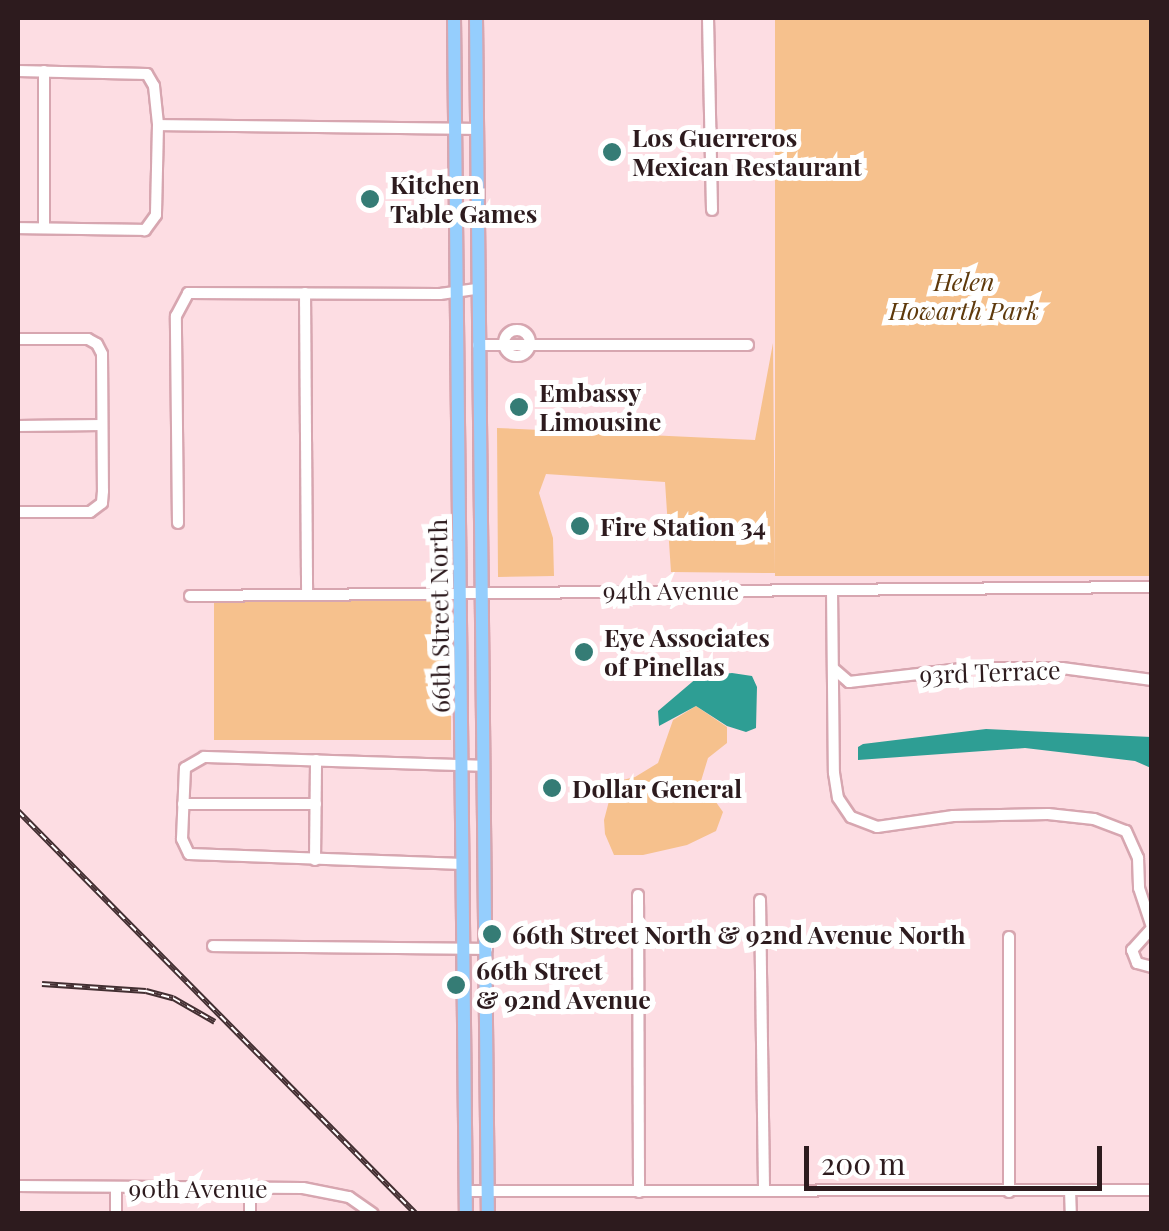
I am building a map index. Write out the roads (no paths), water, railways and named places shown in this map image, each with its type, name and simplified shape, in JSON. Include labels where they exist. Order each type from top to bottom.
[{"type":"main road","name":"66th Street North","points":[[454,18],[466,1214]]},
{"type":"main road","name":"66th Street North","points":[[476,18],[488,1214]]},
{"type":"street","points":[[708,18],[712,210]]},
{"type":"street","points":[[18,70],[147,74],[154,86],[158,125],[156,214],[144,230],[18,228]]},
{"type":"street","points":[[44,71],[44,228]]},
{"type":"street","points":[[158,125],[477,128]]},
{"type":"street","points":[[178,523],[176,316],[181,299],[198,290],[440,294],[478,289]]},
{"type":"street","points":[[305,293],[307,596]]},
{"type":"street","points":[[18,339],[88,339],[102,354],[103,491],[102,503],[90,512],[18,512]]},
{"type":"street","points":[[478,344],[748,344]]},
{"type":"street","points":[[18,426],[102,425]]},
{"type":"street","name":"94th Avenue","points":[[190,596],[1152,587]]},
{"type":"street","points":[[832,590],[834,773],[838,798],[852,818],[877,828],[953,816],[1048,814],[1094,819],[1126,832],[1138,858],[1139,888],[1152,927],[1132,950],[1137,963],[1152,967]]},
{"type":"street","name":"93rd Terrace","points":[[834,669],[849,682],[970,668],[1062,668],[1152,680]]},
{"type":"street","points":[[463,864],[188,854],[182,838],[184,768],[195,758],[484,766]]},
{"type":"street","points":[[315,860],[316,760]]},
{"type":"street","points":[[183,804],[316,804]]},
{"type":"street","points":[[638,895],[639,1192]]},
{"type":"street","points":[[760,900],[764,1192]]},
{"type":"street","points":[[1009,937],[1009,1192]]},
{"type":"street","points":[[213,946],[487,949]]},
{"type":"street","name":"90th Avenue","points":[[18,1186],[327,1192],[349,1197],[373,1214]]},
{"type":"street","points":[[116,1188],[116,1214]]},
{"type":"street","points":[[250,1188],[250,1214]]},
{"type":"street","points":[[1070,1190],[1071,1214]]},
{"type":"street","points":[[466,1191],[1152,1190]]},
{"type":"water","points":[[732,673],[752,676],[757,687],[756,728],[746,732],[727,726],[696,706],[659,726],[658,711],[698,677]]},
{"type":"water","points":[[986,729],[1151,737],[1151,768],[1135,761],[1025,748],[858,760],[858,747],[863,744]]},
{"type":"railway","points":[[18,811],[416,1214]]},
{"type":"railway","points":[[42,984],[146,991],[173,998],[215,1022]]},
{"type":"place","name":"Los Guerreros Mexican Restaurant","points":[[612,152]]},
{"type":"place","name":"Kitchen Table Games","points":[[370,199]]},
{"type":"place","name":"Embassy Limousine","points":[[519,407]]},
{"type":"place","name":"Fire Station 34","points":[[580,526]]},
{"type":"place","name":"Eye Associates of Pinellas","points":[[584,652]]},
{"type":"place","name":"Dollar General","points":[[552,788]]},
{"type":"place","name":"66th Street North & 92nd Avenue North","points":[[492,934]]},
{"type":"place","name":"66th Street & 92nd Avenue","points":[[456,985]]},
{"type":"park label","name":"Helen Howarth Park","points":[[964,296]]}]
